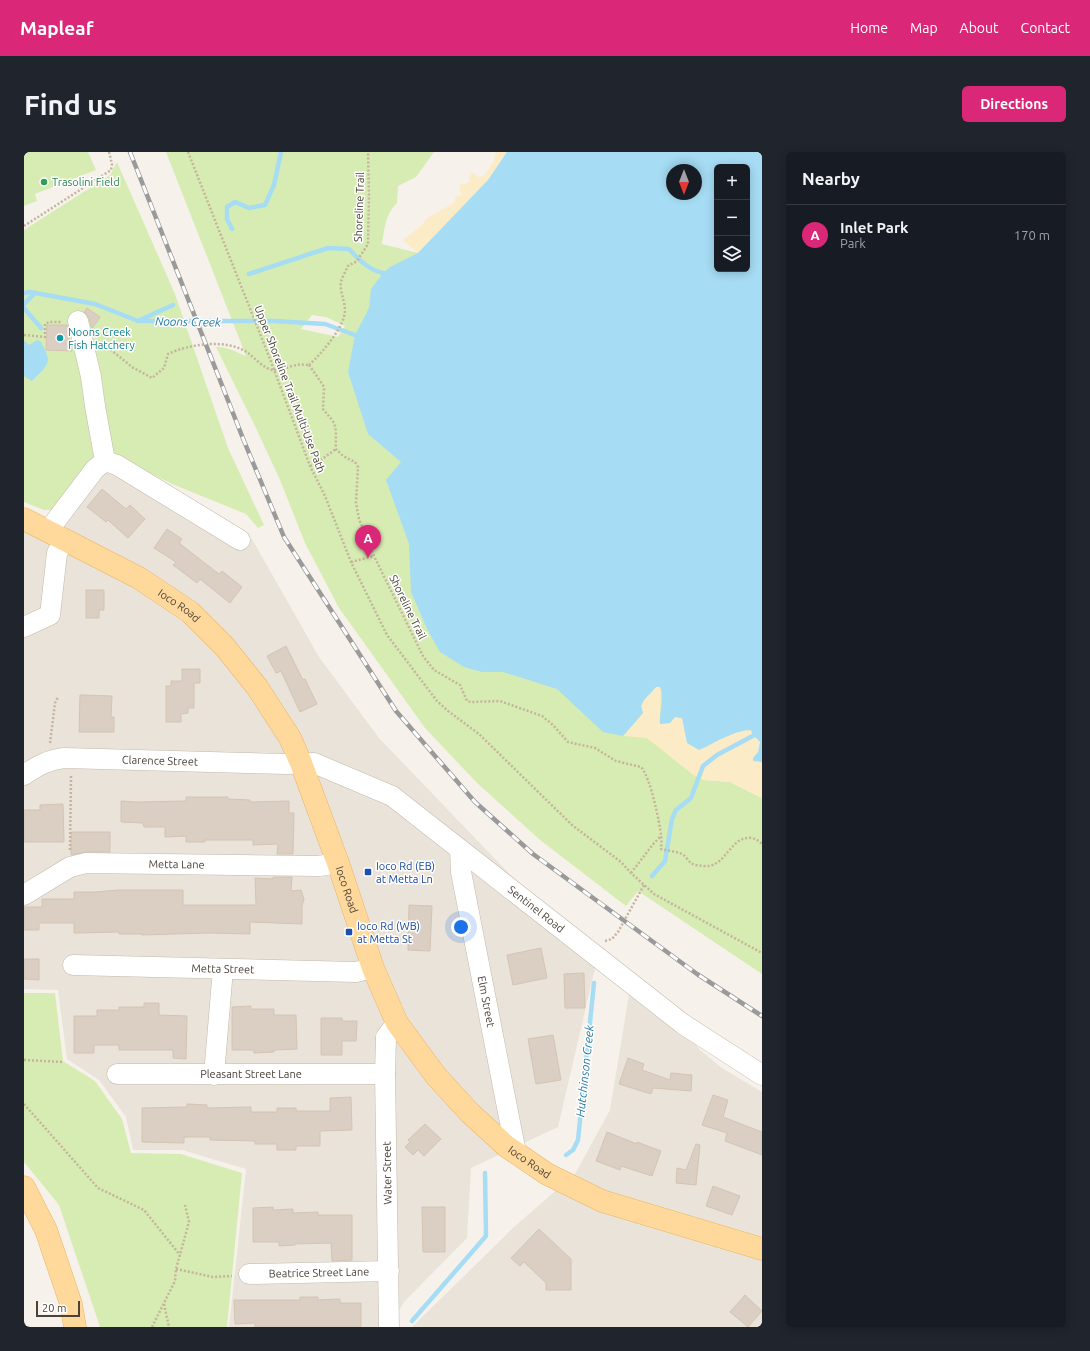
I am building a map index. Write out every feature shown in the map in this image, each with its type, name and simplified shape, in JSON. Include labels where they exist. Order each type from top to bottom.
[{"type":"main road","name":"Ioco Road","points":[[24,519],[140,578],[190,612],[225,647],[257,687],[290,738],[301,764],[338,863],[373,968],[397,1023],[436,1076],[465,1108],[506,1146],[516,1153],[547,1174],[602,1201],[762,1249]]},
{"type":"main road","points":[[24,1187],[46,1230],[71,1304],[75,1327]]},
{"type":"street","points":[[78,321],[91,377],[104,462]]},
{"type":"street","points":[[24,627],[50,615],[57,553],[56,536],[95,469],[104,462]]},
{"type":"street","points":[[104,462],[117,465],[240,540]]},
{"type":"street","name":"Clarence Street","points":[[24,775],[42,764],[61,759],[301,764]]},
{"type":"street","name":"Sentinel Road","points":[[301,764],[314,763],[392,796],[683,1024],[762,1075]]},
{"type":"street","name":"Elm Street","points":[[460,850],[461,872],[516,1153]]},
{"type":"street","name":"Metta Lane","points":[[24,895],[70,867],[86,863],[319,866],[338,863]]},
{"type":"street","name":"Metta Street","points":[[73,965],[356,972],[373,968]]},
{"type":"street","points":[[214,1075],[223,969]]},
{"type":"street","name":"Water Street","points":[[389,1327],[385,1074],[386,1037],[397,1023]]},
{"type":"street","name":"Pleasant Street Lane","points":[[117,1074],[385,1074]]},
{"type":"street","name":"Beatrice Street Lane","points":[[248,1274],[389,1271]]},
{"type":"path","points":[[24,226],[111,170],[112,164],[109,152]]},
{"type":"path","name":"Upper Shoreline Trail Multi-Use Path","points":[[188,152],[270,359],[310,466],[325,496],[351,562],[387,635],[437,701],[479,734],[572,825],[621,862],[654,894],[762,953]]},
{"type":"path","name":"Shoreline Trail","points":[[309,365],[328,344],[342,321],[345,313],[345,305],[340,288],[341,282],[348,266],[357,261],[368,244],[368,152]]},
{"type":"path","points":[[24,335],[45,337],[45,324],[48,322],[78,321],[132,367],[152,378],[164,368],[168,354],[178,350],[213,344],[233,347],[246,352],[264,366],[273,370],[298,364],[309,365],[323,384],[323,409],[335,425],[336,433],[336,449],[310,466]]},
{"type":"path","name":"Shoreline Trail","points":[[336,449],[343,456],[355,462],[358,467],[356,498],[357,514],[374,556],[423,656],[434,670],[460,685],[465,698],[471,702],[500,701],[542,716],[553,725],[568,742],[595,748],[616,761],[637,766],[644,770],[652,791],[661,836],[661,849],[677,852],[685,856],[691,863],[709,866],[717,863],[738,841],[744,838],[756,839],[762,844]]},
{"type":"path","points":[[351,562],[374,556]]},
{"type":"path","points":[[58,697],[55,703],[50,741],[61,759],[70,867]]},
{"type":"path","points":[[631,873],[661,836]]},
{"type":"path","points":[[586,948],[612,939],[618,932],[644,885]]},
{"type":"path","points":[[24,1060],[63,1062]]},
{"type":"path","points":[[24,1104],[98,1188],[144,1210],[180,1255]]},
{"type":"path","points":[[152,1327],[175,1281],[176,1269],[189,1222],[185,1205]]},
{"type":"path","points":[[176,1269],[213,1278],[248,1274]]},
{"type":"path","points":[[164,1304],[169,1327]]},
{"type":"shaded area","points":[[105,468],[239,545],[252,539],[319,657],[379,738],[596,964],[558,1127],[471,1168],[467,1238],[404,1302],[389,1327],[229,1327],[246,1169],[182,1150],[133,1150],[126,1117],[99,1080],[67,1059],[58,990],[24,989],[24,517],[49,528]]},
{"type":"shaded area","points":[[630,988],[683,1029],[700,1050],[722,1068],[762,1092],[762,1327],[412,1327],[515,1226],[575,1174],[610,1110]]},
{"type":"green space","name":"Trasolini Field","points":[[24,152],[88,152],[96,170],[35,194],[37,201],[24,206]]},
{"type":"green space","points":[[166,152],[434,152],[416,177],[398,186],[397,203],[388,217],[382,244],[418,253],[488,180],[507,152],[762,152],[762,297],[523,556],[762,762],[682,718],[647,738],[706,780],[730,782],[762,798],[762,974],[638,891],[626,906],[540,840],[477,783],[425,728],[339,608],[305,543],[280,480],[216,347],[228,348],[246,356]],"holes":[[[408,258],[409,543],[399,516],[401,462],[396,265]],[[312,315],[326,317],[345,326],[338,337],[301,329]]]},
{"type":"green space","points":[[117,162],[175,294],[228,448],[264,525],[258,528],[246,514],[172,484],[106,451],[52,510],[44,510],[24,502],[24,230],[110,175]]},
{"type":"green space","points":[[24,993],[55,993],[63,1061],[95,1081],[122,1119],[131,1153],[181,1154],[242,1173],[227,1327],[100,1327],[59,1205],[24,1162]]},
{"type":"sand","points":[[496,152],[507,152],[488,180],[418,253],[403,240],[421,226],[427,218],[454,203],[456,196],[462,196],[460,184],[465,184],[470,181],[469,177],[472,172],[478,177],[484,176],[493,162]]},
{"type":"sand","points":[[656,687],[660,687],[661,690],[660,724],[670,723],[675,717],[682,718],[683,725],[698,750],[737,732],[751,730],[752,734],[760,742],[758,752],[753,758],[753,761],[762,762],[762,798],[730,782],[703,780],[692,774],[647,738],[623,736],[643,713],[641,706],[644,700]]},
{"type":"water","points":[[507,152],[762,152],[762,762],[753,761],[753,758],[758,752],[760,742],[752,734],[751,730],[730,735],[699,750],[687,743],[682,718],[675,717],[670,723],[660,724],[662,696],[660,687],[656,687],[644,700],[641,706],[643,713],[623,736],[603,732],[557,689],[503,672],[482,672],[464,667],[440,652],[428,631],[411,592],[409,544],[386,480],[401,462],[368,434],[348,372],[355,335],[369,308],[371,289],[383,273],[390,267],[418,253],[488,180]]},
{"type":"water","points":[[37,340],[40,341],[48,359],[45,367],[32,381],[25,377],[24,374],[24,341],[29,345]]},
{"type":"building","points":[[87,308],[100,317],[92,329],[89,318],[84,312]]},
{"type":"building","name":"Noons Creek Fish Hatchery","points":[[47,325],[67,325],[72,351],[46,350]]},
{"type":"building","points":[[102,489],[126,509],[130,505],[145,519],[128,538],[108,520],[106,522],[87,507]]},
{"type":"building","points":[[167,529],[182,539],[179,543],[219,574],[222,571],[242,587],[230,603],[200,579],[197,583],[173,565],[176,562],[154,548]]},
{"type":"building","points":[[86,590],[104,590],[104,610],[99,610],[99,618],[86,618]]},
{"type":"building","points":[[286,646],[303,680],[305,679],[317,704],[300,712],[281,671],[276,673],[267,656]]},
{"type":"building","points":[[182,669],[200,669],[200,683],[194,683],[194,708],[188,708],[188,713],[181,714],[181,722],[166,722],[166,686],[171,686],[171,681],[182,681]]},
{"type":"building","points":[[80,695],[112,696],[111,717],[114,717],[114,732],[79,732]]},
{"type":"building","points":[[186,797],[228,797],[228,799],[250,800],[250,802],[289,801],[289,813],[294,813],[293,854],[277,854],[278,844],[253,845],[253,840],[205,840],[205,842],[186,842],[186,836],[165,837],[165,827],[144,827],[143,823],[121,822],[121,801],[186,801]]},
{"type":"building","points":[[63,804],[64,842],[24,842],[24,810],[40,810],[40,805]]},
{"type":"building","points":[[71,832],[110,832],[110,852],[86,852],[71,855]]},
{"type":"building","points":[[273,877],[292,877],[291,891],[301,890],[304,899],[302,906],[302,924],[250,922],[250,934],[208,933],[142,935],[119,934],[119,932],[74,933],[74,923],[39,923],[39,930],[24,930],[24,907],[42,907],[42,899],[74,899],[74,892],[183,890],[183,905],[256,905],[255,878],[273,879]]},
{"type":"building","points":[[409,905],[432,906],[430,951],[408,950]]},
{"type":"building","points":[[541,948],[547,978],[513,985],[507,955]]},
{"type":"building","points":[[24,959],[39,959],[39,980],[24,979]]},
{"type":"building","points":[[584,973],[585,1008],[565,1008],[564,974]]},
{"type":"building","points":[[144,1003],[159,1003],[159,1015],[187,1016],[186,1059],[173,1058],[173,1050],[119,1050],[119,1045],[94,1045],[94,1053],[74,1053],[74,1016],[97,1016],[97,1010],[119,1010],[119,1007],[144,1007]]},
{"type":"building","points":[[251,1006],[251,1009],[274,1009],[274,1015],[296,1015],[297,1049],[254,1053],[254,1050],[232,1050],[232,1007]]},
{"type":"building","points":[[321,1018],[342,1018],[342,1021],[357,1021],[356,1041],[342,1041],[342,1055],[321,1055]]},
{"type":"building","points":[[553,1035],[561,1080],[536,1084],[528,1039]]},
{"type":"building","points":[[628,1058],[644,1064],[642,1070],[670,1080],[671,1073],[692,1075],[691,1091],[653,1088],[651,1094],[619,1084]]},
{"type":"building","points":[[713,1095],[728,1100],[723,1117],[762,1132],[762,1155],[725,1141],[727,1133],[702,1125]]},
{"type":"building","points":[[351,1097],[352,1130],[320,1131],[320,1146],[296,1146],[296,1150],[277,1150],[277,1144],[255,1144],[255,1141],[210,1140],[210,1137],[184,1137],[184,1143],[142,1142],[142,1108],[187,1107],[187,1104],[207,1105],[207,1108],[251,1107],[251,1112],[277,1112],[277,1108],[296,1108],[296,1111],[330,1111],[330,1098]]},
{"type":"building","points":[[425,1124],[441,1139],[424,1156],[418,1150],[413,1155],[405,1147],[410,1142],[408,1140]]},
{"type":"building","points":[[607,1132],[637,1144],[637,1142],[661,1151],[652,1176],[621,1166],[620,1170],[596,1161]]},
{"type":"building","points":[[696,1144],[700,1145],[696,1185],[676,1183],[677,1168],[686,1170]]},
{"type":"building","points":[[713,1186],[740,1196],[732,1215],[706,1206]]},
{"type":"building","points":[[273,1207],[273,1210],[293,1209],[293,1213],[318,1212],[318,1215],[352,1215],[352,1260],[332,1261],[331,1243],[279,1246],[279,1242],[253,1242],[253,1208]]},
{"type":"building","points":[[422,1207],[445,1207],[445,1252],[423,1252]]},
{"type":"building","points":[[539,1229],[571,1259],[571,1290],[546,1290],[546,1283],[524,1262],[520,1266],[511,1258]]},
{"type":"building","points":[[745,1295],[762,1311],[748,1327],[730,1312]]},
{"type":"building","points":[[300,1297],[318,1297],[318,1300],[340,1299],[340,1303],[361,1303],[361,1327],[255,1327],[255,1323],[235,1324],[234,1300],[300,1300]]},
{"type":"waterway","points":[[232,229],[227,219],[227,207],[235,202],[249,208],[265,205],[274,185],[281,152]]},
{"type":"waterway","points":[[249,274],[328,248],[349,249],[362,262],[371,268],[388,274]]},
{"type":"waterway","name":"Noons Creek","points":[[24,293],[30,292],[95,304],[138,321],[274,321],[325,324],[359,337]]},
{"type":"waterway","points":[[24,304],[35,293]]},
{"type":"waterway","points":[[140,320],[173,305]]},
{"type":"waterway","points":[[24,308],[41,328]]},
{"type":"waterway","name":"Hutchinson Creek","points":[[652,876],[665,861],[672,819],[676,810],[691,798],[703,766],[717,755],[762,731]]},
{"type":"waterway","name":"Hutchinson Creek","points":[[566,1155],[573,1150],[578,1140],[594,983]]},
{"type":"waterway","name":"Hutchinson Creek","points":[[412,1321],[486,1236],[485,1173]]},
{"type":"railway","points":[[130,152],[244,441],[284,537],[396,711],[475,802],[533,854],[697,974],[762,1016]]},
{"type":"place","name":"Trasolini Field","points":[[44,182]]},
{"type":"place","name":"Noons Creek Fish Hatchery","points":[[60,338]]},
{"type":"place","name":"Inlet Park","points":[[368,558]]},
{"type":"place","name":"Ioco Rd (EB) at Metta Ln","points":[[368,872]]},
{"type":"place","name":"Ioco Rd (WB) at Metta St","points":[[349,932]]}]
